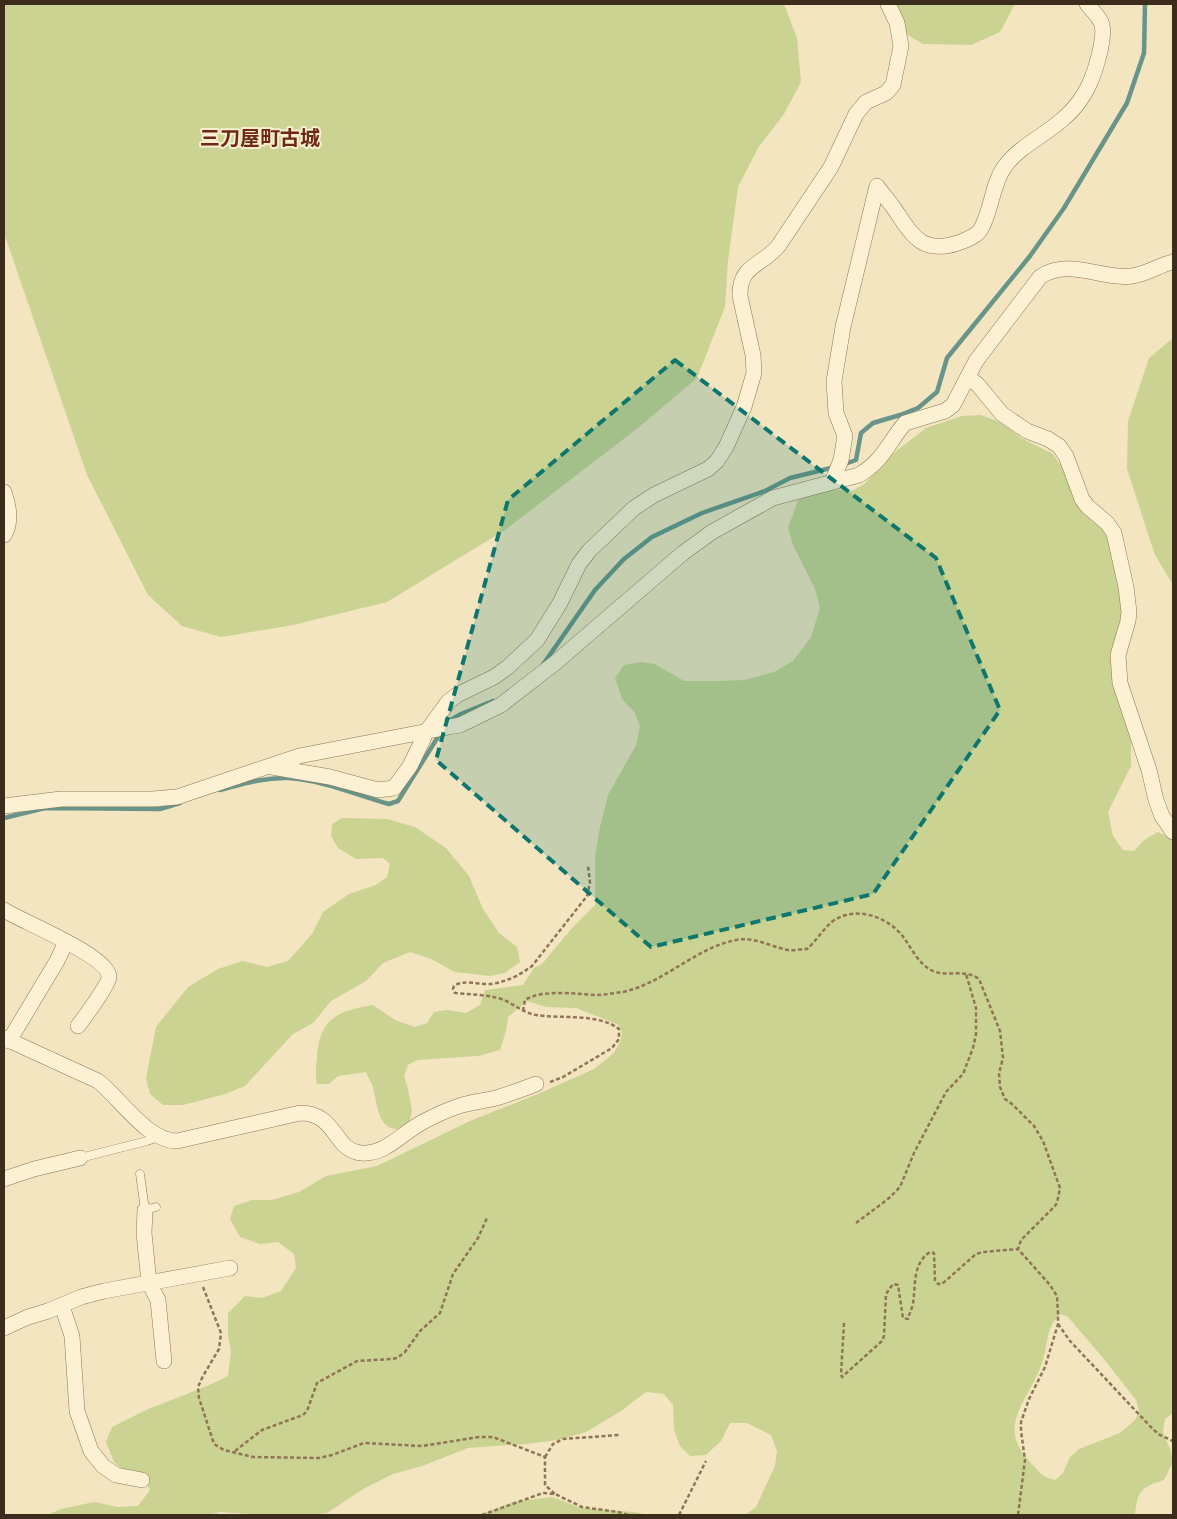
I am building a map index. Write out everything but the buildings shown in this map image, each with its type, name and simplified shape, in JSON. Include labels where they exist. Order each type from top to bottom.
[{"type":"street","points":[[266,767],[330,777],[378,790],[394,788],[437,730],[448,702],[457,695],[494,677],[537,640],[560,603],[580,564],[590,552],[634,508],[654,495],[708,470],[717,461],[744,407],[754,373],[753,355],[740,296],[743,278],[747,270],[773,253],[778,246],[831,167],[856,114],[866,102],[886,93],[893,85],[901,46],[896,23],[888,4]]},
{"type":"street","points":[[833,480],[841,460],[844,436],[836,413],[834,381],[843,327],[877,186],[915,238],[929,246],[946,247],[965,241],[979,232],[990,210],[996,183],[1005,166],[1023,148],[1064,118],[1075,107],[1089,85],[1102,43],[1102,23],[1087,4]]},
{"type":"street","points":[[4,806],[61,799],[153,799],[177,797],[299,756],[460,725],[501,705],[555,663],[683,553],[712,532],[773,498],[859,474],[869,469],[884,455],[905,422],[945,411],[953,405],[976,361],[1040,276],[1047,272],[1063,269],[1079,269],[1122,276],[1134,276],[1173,262]]},
{"type":"street","points":[[968,377],[978,385],[1002,414],[1015,424],[1059,446],[1066,456],[1082,499],[1087,506],[1108,523],[1114,533],[1126,587],[1129,612],[1118,655],[1120,683],[1150,770],[1156,800],[1162,816],[1173,832]]},
{"type":"street","points":[[4,492],[8,502],[9,514],[8,525],[4,535]]},
{"type":"street","points":[[4,910],[88,954],[100,962],[109,975],[108,981],[78,1026]]},
{"type":"street","points":[[66,942],[57,961],[7,1040],[98,1081],[147,1129],[168,1141],[176,1141],[309,1113],[322,1118],[344,1145],[351,1150],[358,1153],[373,1152],[385,1148],[420,1123],[460,1105],[496,1098],[536,1084]]},
{"type":"street","points":[[4,1179],[34,1169],[80,1158]]},
{"type":"street","points":[[150,1209],[144,1233],[149,1283],[158,1300],[164,1361]]},
{"type":"street","points":[[4,1328],[81,1297],[230,1268]]},
{"type":"street","points":[[62,1306],[72,1336],[76,1411],[91,1451],[103,1466],[116,1475],[142,1480]]},
{"type":"lane","points":[[80,1158],[147,1141],[158,1136]]},
{"type":"lane","points":[[140,1174],[150,1209]]},
{"type":"path","points":[[536,1084],[562,1077],[612,1048],[619,1039],[620,1031],[616,1027],[596,1020],[535,1015],[523,1011],[505,1000],[487,995],[455,993],[454,986],[460,982],[491,984],[505,981],[532,966],[588,896],[590,883],[588,866]]},
{"type":"path","points":[[523,1011],[525,1000],[535,995],[566,993],[606,995],[642,987],[722,943],[751,939],[790,950],[807,949],[840,917],[855,913],[876,918],[897,930],[929,969],[945,974],[966,973],[979,979],[1000,1031],[1003,1058],[998,1080],[1002,1094],[1034,1126],[1043,1141],[1060,1188],[1058,1203],[1020,1240],[1018,1249]]},
{"type":"path","points":[[856,1223],[888,1199],[900,1187],[914,1153],[946,1092],[963,1074],[976,1034],[976,1008],[971,985],[966,973]]},
{"type":"path","points":[[234,1452],[262,1430],[303,1415],[307,1411],[317,1383],[357,1361],[397,1358],[405,1352],[420,1331],[440,1313],[454,1274],[478,1238],[487,1218]]},
{"type":"path","points":[[844,1323],[842,1377],[882,1341],[884,1336],[886,1294],[893,1284],[898,1285],[903,1318],[904,1320],[908,1319],[912,1304],[914,1280],[918,1267],[927,1254],[930,1252],[934,1253],[935,1280],[938,1284],[942,1284],[976,1254],[1018,1249]]},
{"type":"path","points":[[1018,1249],[1057,1296],[1058,1324],[1045,1367],[1025,1410],[1021,1431],[1025,1460],[1018,1515]]},
{"type":"path","points":[[197,1274],[221,1333],[219,1349],[199,1382],[199,1398],[214,1444],[224,1450],[253,1456],[319,1458],[364,1443],[422,1446],[478,1437],[493,1437],[546,1457]]},
{"type":"path","points":[[1058,1324],[1070,1341],[1149,1426],[1158,1434],[1173,1441]]},
{"type":"path","points":[[619,1435],[562,1439],[552,1444],[546,1457],[545,1485],[555,1494],[582,1507],[629,1515]]},
{"type":"path","points":[[679,1515],[706,1461]]},
{"type":"path","points":[[482,1515],[543,1493],[555,1494]]},
{"type":"highlighted area","points":[[675,360],[936,558],[1000,710],[873,894],[651,947],[436,760],[508,500]]},
{"type":"green space","points":[[4,4],[784,4],[797,38],[801,82],[784,114],[758,148],[738,187],[728,261],[725,307],[697,378],[638,428],[505,530],[387,602],[293,625],[221,637],[182,626],[148,595],[87,475],[4,233]]},
{"type":"green space","points":[[879,4],[1015,4],[1000,32],[971,45],[923,44],[891,25]]},
{"type":"green space","points":[[1173,338],[1173,585],[1155,555],[1127,469],[1128,421],[1149,358]]},
{"type":"green space","points":[[981,415],[1002,423],[1021,438],[1053,454],[1110,537],[1123,607],[1118,632],[1131,735],[1131,766],[1108,812],[1113,836],[1123,850],[1134,851],[1144,840],[1158,832],[1173,839],[1173,1413],[1165,1419],[1163,1432],[1173,1462],[1164,1480],[1145,1488],[1139,1495],[1135,1515],[745,1515],[756,1507],[775,1466],[777,1451],[771,1435],[747,1423],[730,1423],[721,1441],[706,1455],[690,1456],[680,1446],[674,1430],[673,1405],[664,1394],[646,1392],[621,1411],[586,1432],[558,1440],[468,1448],[422,1466],[393,1474],[363,1489],[327,1513],[314,1515],[263,1515],[220,1512],[209,1515],[48,1515],[61,1509],[94,1502],[118,1507],[138,1506],[150,1490],[140,1473],[127,1473],[114,1462],[106,1442],[112,1427],[146,1410],[228,1376],[231,1352],[228,1335],[228,1313],[245,1296],[262,1298],[281,1291],[296,1268],[294,1254],[278,1242],[260,1244],[240,1237],[230,1219],[234,1206],[252,1200],[272,1200],[299,1192],[326,1176],[377,1166],[470,1121],[594,1069],[614,1053],[621,1040],[622,1033],[619,1025],[576,1008],[546,1007],[527,1001],[508,1017],[500,1050],[478,1056],[417,1060],[408,1065],[404,1076],[412,1111],[408,1127],[398,1129],[391,1128],[385,1124],[378,1111],[373,1087],[366,1072],[338,1076],[329,1084],[317,1084],[316,1077],[317,1057],[322,1033],[333,1019],[349,1010],[373,1005],[395,1020],[415,1027],[427,1023],[434,1012],[447,1010],[466,1013],[480,1005],[485,990],[523,985],[534,968],[542,964],[572,928],[595,905],[595,856],[608,795],[636,745],[640,726],[635,713],[622,699],[615,678],[624,665],[640,662],[655,664],[684,681],[718,681],[744,680],[774,672],[793,661],[811,637],[820,608],[815,589],[793,545],[788,528],[798,500],[827,489],[852,491],[864,484],[895,452],[926,428],[962,416]],"holes":[[[1061,1314],[1068,1317],[1136,1400],[1139,1411],[1135,1420],[1120,1433],[1079,1449],[1070,1457],[1063,1473],[1055,1480],[1041,1474],[1020,1449],[1015,1437],[1015,1425],[1022,1403],[1041,1366],[1049,1331]]]},
{"type":"green space","points":[[342,818],[387,819],[415,827],[446,848],[469,876],[483,909],[499,933],[517,947],[520,962],[505,973],[490,976],[455,972],[431,959],[410,952],[383,963],[366,981],[331,1001],[313,1023],[293,1034],[245,1086],[225,1094],[183,1105],[163,1105],[150,1094],[146,1078],[156,1027],[188,987],[218,969],[242,961],[267,967],[288,961],[312,934],[323,912],[349,894],[376,885],[387,877],[390,864],[383,858],[356,859],[338,848],[331,836],[332,824]]},
{"type":"green space","points":[[552,1497],[581,1508],[649,1515],[479,1515],[513,1502]]},
{"type":"waterway","points":[[842,465],[856,460],[861,433],[873,423],[918,408],[937,392],[947,358],[1030,256],[1064,208],[1127,103],[1144,53],[1145,4]]},
{"type":"waterway","points":[[542,666],[595,590],[624,559],[652,537],[702,513],[765,491],[790,478],[835,467]]},
{"type":"waterway","points":[[446,723],[461,714],[493,701]]},
{"type":"waterway","points":[[220,790],[262,780],[279,778],[301,779],[389,804],[398,801],[441,732]]},
{"type":"waterway","points":[[4,818],[45,808],[160,809],[180,803]]},
{"type":"district","name":"三刀屋町古城","points":[[260,136]]}]
